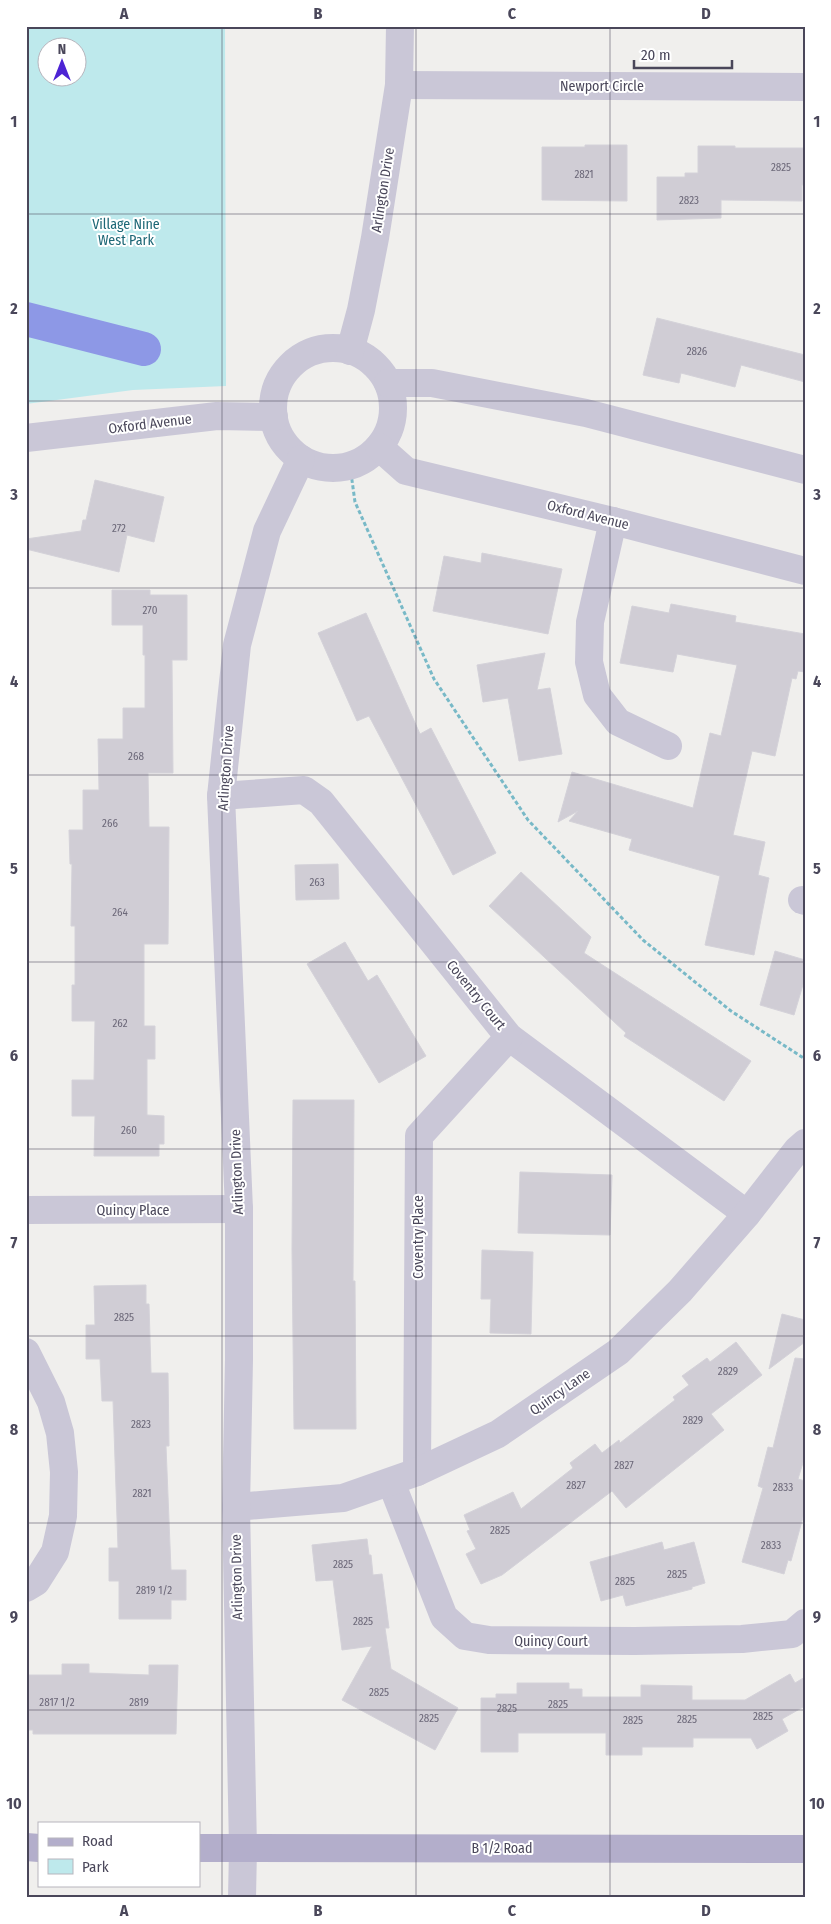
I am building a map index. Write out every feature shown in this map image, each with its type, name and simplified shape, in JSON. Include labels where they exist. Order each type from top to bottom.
[{"type":"main road","name":"B 1/2 Road","points":[[200,1848],[805,1849]]},
{"type":"street","name":"Arlington Drive","points":[[350,351],[376,238],[399,85],[400,26]]},
{"type":"street","name":"Newport Circle","points":[[399,85],[805,87]]},
{"type":"street","points":[[334,348],[350,351],[366,358],[379,369],[388,383],[393,400],[393,417],[388,433],[379,447],[366,459],[350,466],[334,468],[316,466],[301,459],[288,447],[279,433],[274,417],[274,400],[279,383],[288,369],[301,358],[316,351],[334,348]]},
{"type":"street","points":[[388,383],[432,383],[586,412],[805,470]]},
{"type":"street","name":"Oxford Avenue","points":[[26,438],[216,416],[274,417]]},
{"type":"street","name":"Oxford Avenue","points":[[379,447],[406,471],[613,521],[805,571]]},
{"type":"street","name":"Arlington Drive","points":[[242,1898],[243,1848],[236,1507],[239,1360],[239,1209],[221,796],[237,645],[267,531],[301,459]]},
{"type":"street","points":[[613,521],[590,622],[589,662],[597,695],[618,722],[668,746]]},
{"type":"street","name":"Coventry Court","points":[[221,796],[304,790],[321,802],[509,1036],[747,1214]]},
{"type":"street","name":"Coventry Place","points":[[417,1472],[419,1136],[509,1036]]},
{"type":"street","name":"Quincy Lane","points":[[236,1507],[343,1498],[417,1472],[498,1434],[618,1352],[680,1292],[747,1214],[797,1150],[805,1143]]},
{"type":"street","name":"Quincy Place","points":[[26,1210],[239,1209]]},
{"type":"street","points":[[26,1352],[51,1402],[60,1433],[64,1472],[63,1516],[55,1552],[36,1582],[26,1588]]},
{"type":"street","name":"Quincy Court","points":[[391,1482],[444,1617],[465,1636],[489,1640],[635,1641],[742,1639],[792,1634],[805,1623]]},
{"type":"path","points":[[350,466],[355,502],[434,679],[528,820],[642,940],[731,1011],[805,1059]]},
{"type":"green space","name":"Village Nine West Park","points":[[26,26],[225,26],[226,386],[133,390],[26,404]]},
{"type":"building","points":[[585,145],[627,145],[627,201],[542,200],[542,147],[585,147]]},
{"type":"building","points":[[698,146],[805,148],[805,185],[802,185],[802,201],[721,200],[721,218],[657,220],[657,177],[685,177],[685,173],[698,173]]},
{"type":"building","points":[[657,318],[805,355],[805,382],[741,365],[735,387],[681,373],[679,383],[643,375]]},
{"type":"building","points":[[95,480],[164,497],[154,542],[127,535],[119,572],[26,549],[26,539],[81,531],[83,520],[86,520]]},
{"type":"building","points":[[482,553],[562,569],[548,634],[433,611],[444,556],[481,563]]},
{"type":"building","points":[[112,590],[150,590],[150,595],[187,595],[187,660],[172,660],[173,773],[148,773],[149,827],[169,827],[168,944],[144,944],[144,1026],[155,1026],[155,1059],[147,1059],[147,1115],[164,1116],[164,1144],[159,1144],[159,1156],[94,1156],[95,1116],[72,1116],[72,1080],[94,1080],[95,1021],[72,1021],[72,985],[75,985],[75,926],[71,926],[72,864],[70,864],[69,830],[83,830],[83,790],[99,790],[98,739],[123,739],[123,708],[145,708],[143,625],[112,625]]},
{"type":"building","points":[[671,604],[736,616],[735,622],[805,634],[805,672],[798,671],[796,679],[792,678],[775,756],[752,751],[733,835],[765,842],[758,875],[769,878],[754,955],[705,945],[720,876],[629,850],[632,839],[569,821],[578,811],[558,822],[572,772],[693,808],[710,733],[721,736],[737,665],[677,654],[673,672],[620,663],[632,606],[669,613]]},
{"type":"building","points":[[366,613],[420,734],[431,728],[496,853],[453,875],[369,716],[357,721],[318,633]]},
{"type":"building","points":[[545,653],[537,690],[550,688],[562,754],[519,761],[508,698],[483,702],[477,665]]},
{"type":"building","points":[[338,864],[339,899],[296,900],[295,865]]},
{"type":"building","points":[[521,872],[591,937],[584,953],[751,1061],[724,1101],[624,1036],[626,1033],[489,906]]},
{"type":"building","points":[[345,942],[368,981],[377,975],[426,1056],[379,1083],[307,964]]},
{"type":"building","points":[[775,951],[805,960],[805,978],[794,1015],[760,1005]]},
{"type":"building","points":[[293,1100],[354,1100],[353,1281],[355,1281],[356,1429],[294,1429]]},
{"type":"building","points":[[520,1172],[612,1175],[610,1235],[518,1233]]},
{"type":"building","points":[[482,1250],[533,1252],[531,1334],[490,1333],[491,1299],[481,1299]]},
{"type":"building","points":[[146,1285],[146,1304],[149,1304],[151,1373],[168,1373],[169,1446],[166,1446],[171,1570],[186,1570],[186,1600],[171,1600],[171,1619],[119,1619],[119,1581],[109,1581],[109,1548],[118,1548],[113,1401],[102,1401],[100,1359],[86,1359],[86,1325],[95,1325],[94,1286]]},
{"type":"building","points":[[782,1314],[805,1320],[805,1342],[769,1369]]},
{"type":"building","points":[[736,1342],[762,1375],[711,1414],[724,1430],[626,1508],[612,1491],[502,1575],[481,1584],[466,1554],[476,1549],[467,1531],[470,1530],[464,1515],[513,1492],[521,1509],[573,1468],[570,1463],[595,1444],[602,1453],[619,1440],[620,1443],[675,1400],[673,1397],[689,1385],[682,1376],[707,1358],[710,1362]]},
{"type":"building","points":[[795,1358],[805,1359],[805,1456],[798,1479],[805,1481],[805,1510],[791,1561],[788,1560],[784,1574],[742,1562],[763,1488],[758,1486],[768,1447],[773,1448]]},
{"type":"building","points":[[367,1539],[373,1575],[382,1574],[389,1628],[385,1628],[391,1669],[458,1708],[435,1750],[342,1700],[372,1646],[342,1650],[333,1580],[316,1581],[312,1545]]},
{"type":"building","points":[[662,1542],[664,1550],[694,1542],[705,1583],[692,1587],[692,1589],[626,1606],[623,1595],[601,1601],[590,1562]]},
{"type":"building","points":[[62,1664],[89,1664],[89,1673],[149,1675],[149,1665],[178,1665],[176,1734],[33,1734],[33,1730],[26,1730],[26,1675],[62,1675]]},
{"type":"building","points":[[790,1674],[795,1683],[805,1677],[805,1706],[782,1719],[788,1731],[757,1749],[751,1738],[693,1738],[693,1747],[642,1747],[642,1755],[606,1755],[606,1733],[518,1733],[518,1752],[481,1752],[481,1698],[496,1698],[496,1694],[517,1694],[517,1683],[569,1683],[569,1689],[582,1689],[582,1697],[641,1697],[641,1685],[692,1686],[692,1700],[745,1700]]},
{"type":"waterway","points":[[26,319],[144,349]]}]
